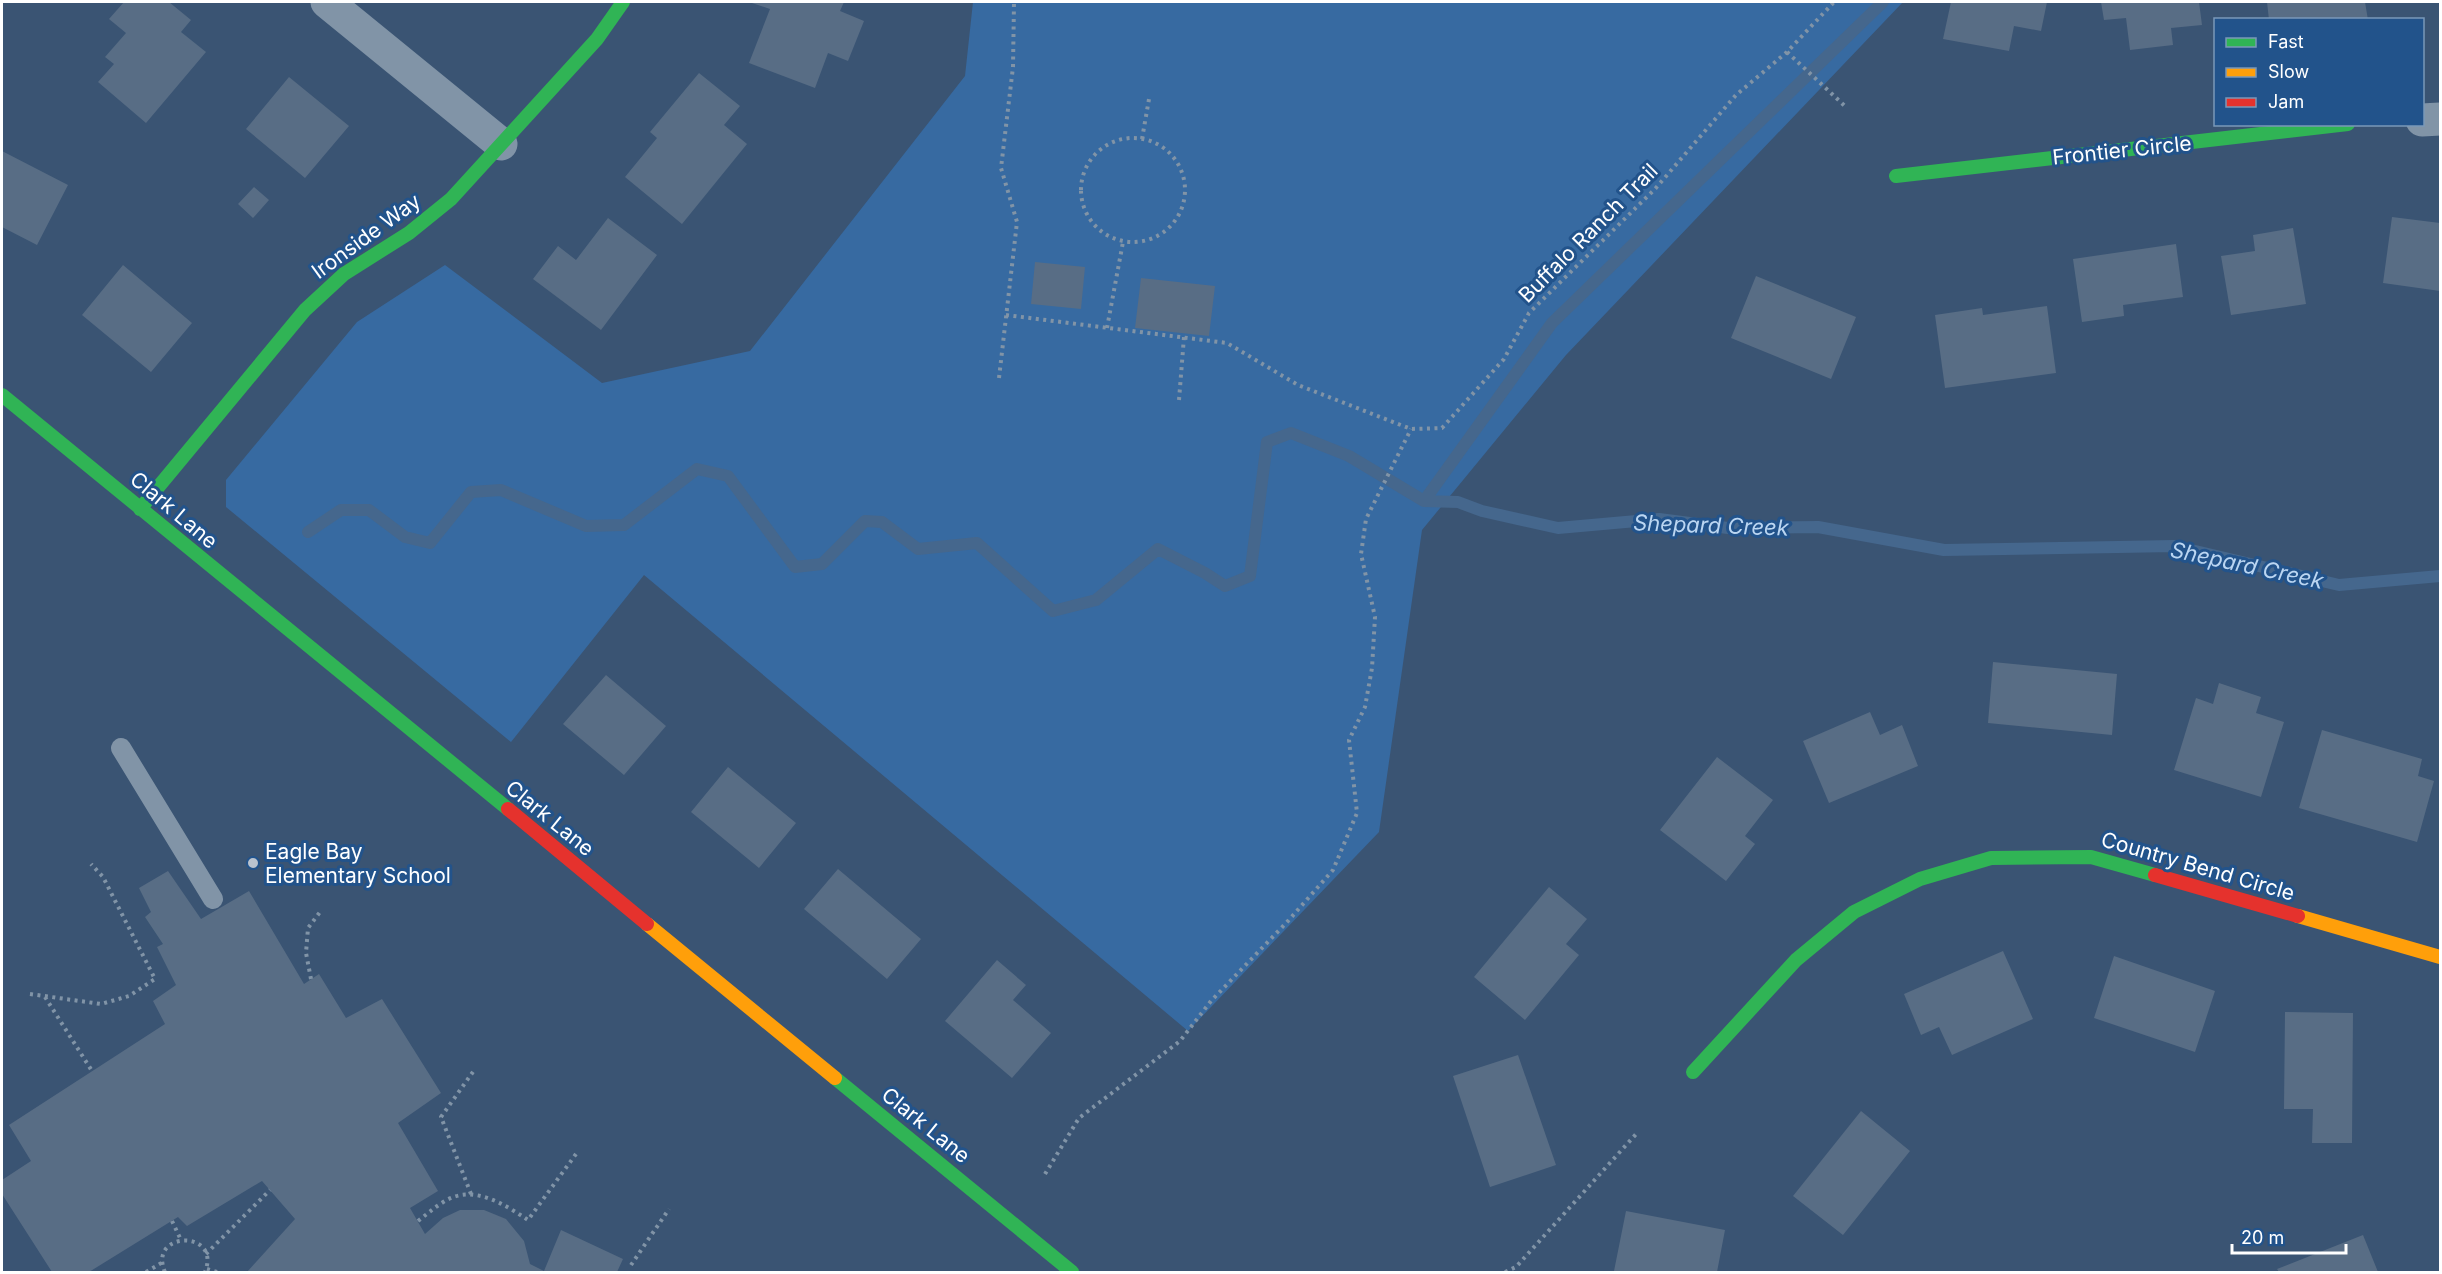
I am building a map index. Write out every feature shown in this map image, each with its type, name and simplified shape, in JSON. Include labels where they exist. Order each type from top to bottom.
[{"type":"street","points":[[327,2],[501,144]]},
{"type":"street","name":"Ironside Way","points":[[140,509],[305,310],[344,274],[409,233],[451,198],[597,39],[622,2]]},
{"type":"street","points":[[2424,120],[2440,120]]},
{"type":"street","name":"Frontier Circle","points":[[1896,176],[2331,126]]},
{"type":"street","name":"Clark Lane","points":[[2,395],[1072,1272]]},
{"type":"street","name":"Country Bend Circle","points":[[1692,1072],[1796,960],[1854,912],[1920,879],[1991,858],[2091,857],[2440,957]]},
{"type":"lane","points":[[121,748],[213,899]]},
{"type":"path","points":[[999,378],[1017,222],[1001,168],[1013,68],[1014,2]]},
{"type":"path","name":"Buffalo Ranch Trail","points":[[1006,315],[1227,343],[1298,385],[1411,429],[1442,428],[1504,359],[1528,313],[1655,189],[1736,95],[1787,52],[1834,2]]},
{"type":"path","points":[[1787,52],[1846,108]]},
{"type":"path","points":[[1142,138],[1149,99]]},
{"type":"path","points":[[1142,138],[1161,145],[1174,157],[1183,173],[1186,191],[1182,210],[1172,225],[1158,237],[1141,242],[1123,242],[1107,236],[1093,224],[1084,208],[1081,189],[1084,172],[1093,157],[1107,145],[1124,139],[1142,138]]},
{"type":"path","points":[[1107,328],[1123,242]]},
{"type":"path","points":[[1179,400],[1184,338]]},
{"type":"path","points":[[1045,1174],[1079,1118],[1179,1041],[1211,1001],[1288,921],[1333,870],[1357,813],[1349,740],[1365,707],[1372,668],[1375,617],[1361,554],[1366,519],[1411,429]]},
{"type":"path","points":[[30,994],[101,1004],[129,996],[155,979],[103,877],[91,864]]},
{"type":"path","points":[[311,979],[306,953],[308,928],[320,912]]},
{"type":"path","points":[[44,997],[92,1071]]},
{"type":"path","points":[[471,1194],[441,1118],[475,1069]]},
{"type":"path","points":[[1505,1272],[1516,1267],[1637,1133]]},
{"type":"path","points":[[418,1221],[447,1200],[471,1194],[501,1202],[528,1220],[576,1154]]},
{"type":"path","points":[[206,1254],[270,1190]]},
{"type":"path","points":[[631,1265],[669,1209]]},
{"type":"path","points":[[172,1221],[181,1240]]},
{"type":"path","points":[[165,1272],[163,1262],[168,1248],[181,1240],[196,1242],[206,1254],[206,1271],[217,1272]]},
{"type":"path","points":[[146,1272],[163,1262]]},
{"type":"shaded area","points":[[973,2],[1903,2],[1566,355],[1422,530],[1379,832],[1188,1031],[644,575],[511,742],[226,507],[226,480],[357,322],[445,265],[602,383],[750,351],[965,76]]},
{"type":"building","points":[[124,2],[169,2],[191,20],[181,32],[206,52],[146,123],[98,82],[114,64],[105,57],[126,33],[109,19]]},
{"type":"building","points":[[749,2],[844,2],[840,11],[864,21],[848,61],[828,53],[815,88],[749,63],[770,9]]},
{"type":"building","points":[[1951,2],[2047,2],[2041,31],[2014,26],[2009,51],[1943,39]]},
{"type":"building","points":[[2101,2],[2199,2],[2202,25],[2171,28],[2173,45],[2130,50],[2126,18],[2104,20]]},
{"type":"building","points":[[2267,2],[2365,2],[2368,18],[2269,18]]},
{"type":"building","points":[[699,73],[740,106],[724,125],[747,144],[682,224],[625,177],[657,138],[650,132]]},
{"type":"building","points":[[289,77],[349,126],[305,178],[246,129]]},
{"type":"building","points":[[2,151],[68,185],[37,245],[2,227]]},
{"type":"building","points":[[254,187],[269,200],[253,218],[238,204]]},
{"type":"building","points":[[2392,217],[2440,223],[2440,291],[2383,283]]},
{"type":"building","points":[[608,218],[657,255],[601,330],[533,279],[558,246],[576,260]]},
{"type":"building","points":[[2293,228],[2306,304],[2231,315],[2221,256],[2255,251],[2253,235]]},
{"type":"building","points":[[2176,244],[2183,297],[2123,305],[2124,316],[2082,322],[2073,259]]},
{"type":"building","points":[[1035,262],[1085,267],[1081,309],[1031,304]]},
{"type":"building","points":[[123,265],[192,323],[151,372],[82,315]]},
{"type":"building","points":[[1756,276],[1856,317],[1831,379],[1731,338]]},
{"type":"building","points":[[1141,278],[1215,286],[1209,336],[1135,328]]},
{"type":"building","points":[[2047,306],[2056,373],[1945,388],[1935,315],[1982,308],[1983,315]]},
{"type":"building","points":[[1993,662],[2117,674],[2112,735],[1988,723]]},
{"type":"building","points":[[606,675],[666,726],[624,775],[563,724]]},
{"type":"building","points":[[2219,683],[2261,697],[2256,713],[2284,722],[2261,797],[2174,770],[2196,698],[2213,704]]},
{"type":"building","points":[[1870,712],[1880,735],[1902,725],[1918,766],[1829,803],[1803,741]]},
{"type":"building","points":[[2322,730],[2422,759],[2418,776],[2434,781],[2417,842],[2299,808]]},
{"type":"building","points":[[1717,757],[1773,800],[1745,836],[1755,844],[1726,881],[1660,830]]},
{"type":"building","points":[[728,767],[796,823],[759,868],[691,812]]},
{"type":"building","points":[[838,869],[921,939],[887,979],[804,909]]},
{"type":"building","name":"Eagle Bay Elementary School","points":[[168,871],[201,919],[249,891],[304,984],[319,974],[346,1018],[382,999],[441,1093],[398,1123],[438,1191],[410,1208],[425,1234],[443,1218],[460,1210],[484,1210],[506,1219],[524,1241],[530,1264],[544,1271],[561,1230],[623,1259],[617,1272],[247,1272],[295,1219],[262,1181],[187,1226],[178,1217],[89,1272],[52,1272],[2,1194],[2,1180],[31,1161],[9,1125],[165,1024],[153,1001],[176,985],[157,947],[163,944],[145,917],[151,912],[139,888]]},
{"type":"building","points":[[1549,887],[1587,919],[1566,944],[1579,955],[1525,1020],[1474,977]]},
{"type":"building","points":[[2003,951],[2033,1019],[1952,1055],[1939,1027],[1921,1035],[1904,994]]},
{"type":"building","points":[[2114,956],[2215,991],[2195,1052],[2094,1018]]},
{"type":"building","points":[[997,960],[1026,985],[1013,1000],[1051,1033],[1012,1078],[945,1021]]},
{"type":"building","points":[[2285,1012],[2353,1013],[2352,1143],[2312,1143],[2313,1109],[2284,1109]]},
{"type":"building","points":[[1518,1055],[1556,1165],[1490,1187],[1453,1076]]},
{"type":"building","points":[[1861,1111],[1910,1151],[1843,1235],[1793,1196]]},
{"type":"building","points":[[1626,1211],[1725,1230],[1717,1272],[1614,1271]]},
{"type":"building","points":[[2363,1235],[2378,1272],[2279,1272],[2277,1269]]},
{"type":"waterway","points":[[1424,501],[1552,323],[1883,2]]},
{"type":"waterway","name":"Shepard Creek","points":[[308,532],[341,510],[369,510],[405,537],[430,543],[471,492],[501,490],[586,526],[624,525],[697,469],[728,476],[795,567],[822,564],[865,521],[882,522],[918,549],[977,543],[1053,611],[1096,600],[1158,549],[1225,586],[1250,576],[1267,442],[1291,433],[1349,456],[1424,501],[1458,502],[1482,511],[1558,528],[1659,519],[1728,528],[1818,527],[1944,550],[2174,546],[2339,585],[2440,576]]},
{"type":"traffic: fast","points":[[140,509],[305,310],[344,274],[409,233],[451,199],[597,39],[623,2]]},
{"type":"traffic: fast","points":[[1896,176],[2331,126]]},
{"type":"traffic: fast","points":[[2,395],[508,809]]},
{"type":"traffic: fast","points":[[1693,1072],[1796,960],[1854,912],[1920,879],[1991,858],[2091,857],[2155,875]]},
{"type":"traffic: fast","points":[[835,1078],[1072,1272]]},
{"type":"traffic: slow","points":[[2298,916],[2440,957]]},
{"type":"traffic: slow","points":[[647,924],[835,1078]]},
{"type":"traffic: jam","points":[[508,809],[647,924]]},
{"type":"traffic: jam","points":[[2155,875],[2298,916]]},
{"type":"place","name":"Eagle Bay Elementary School","points":[[253,863]]}]
